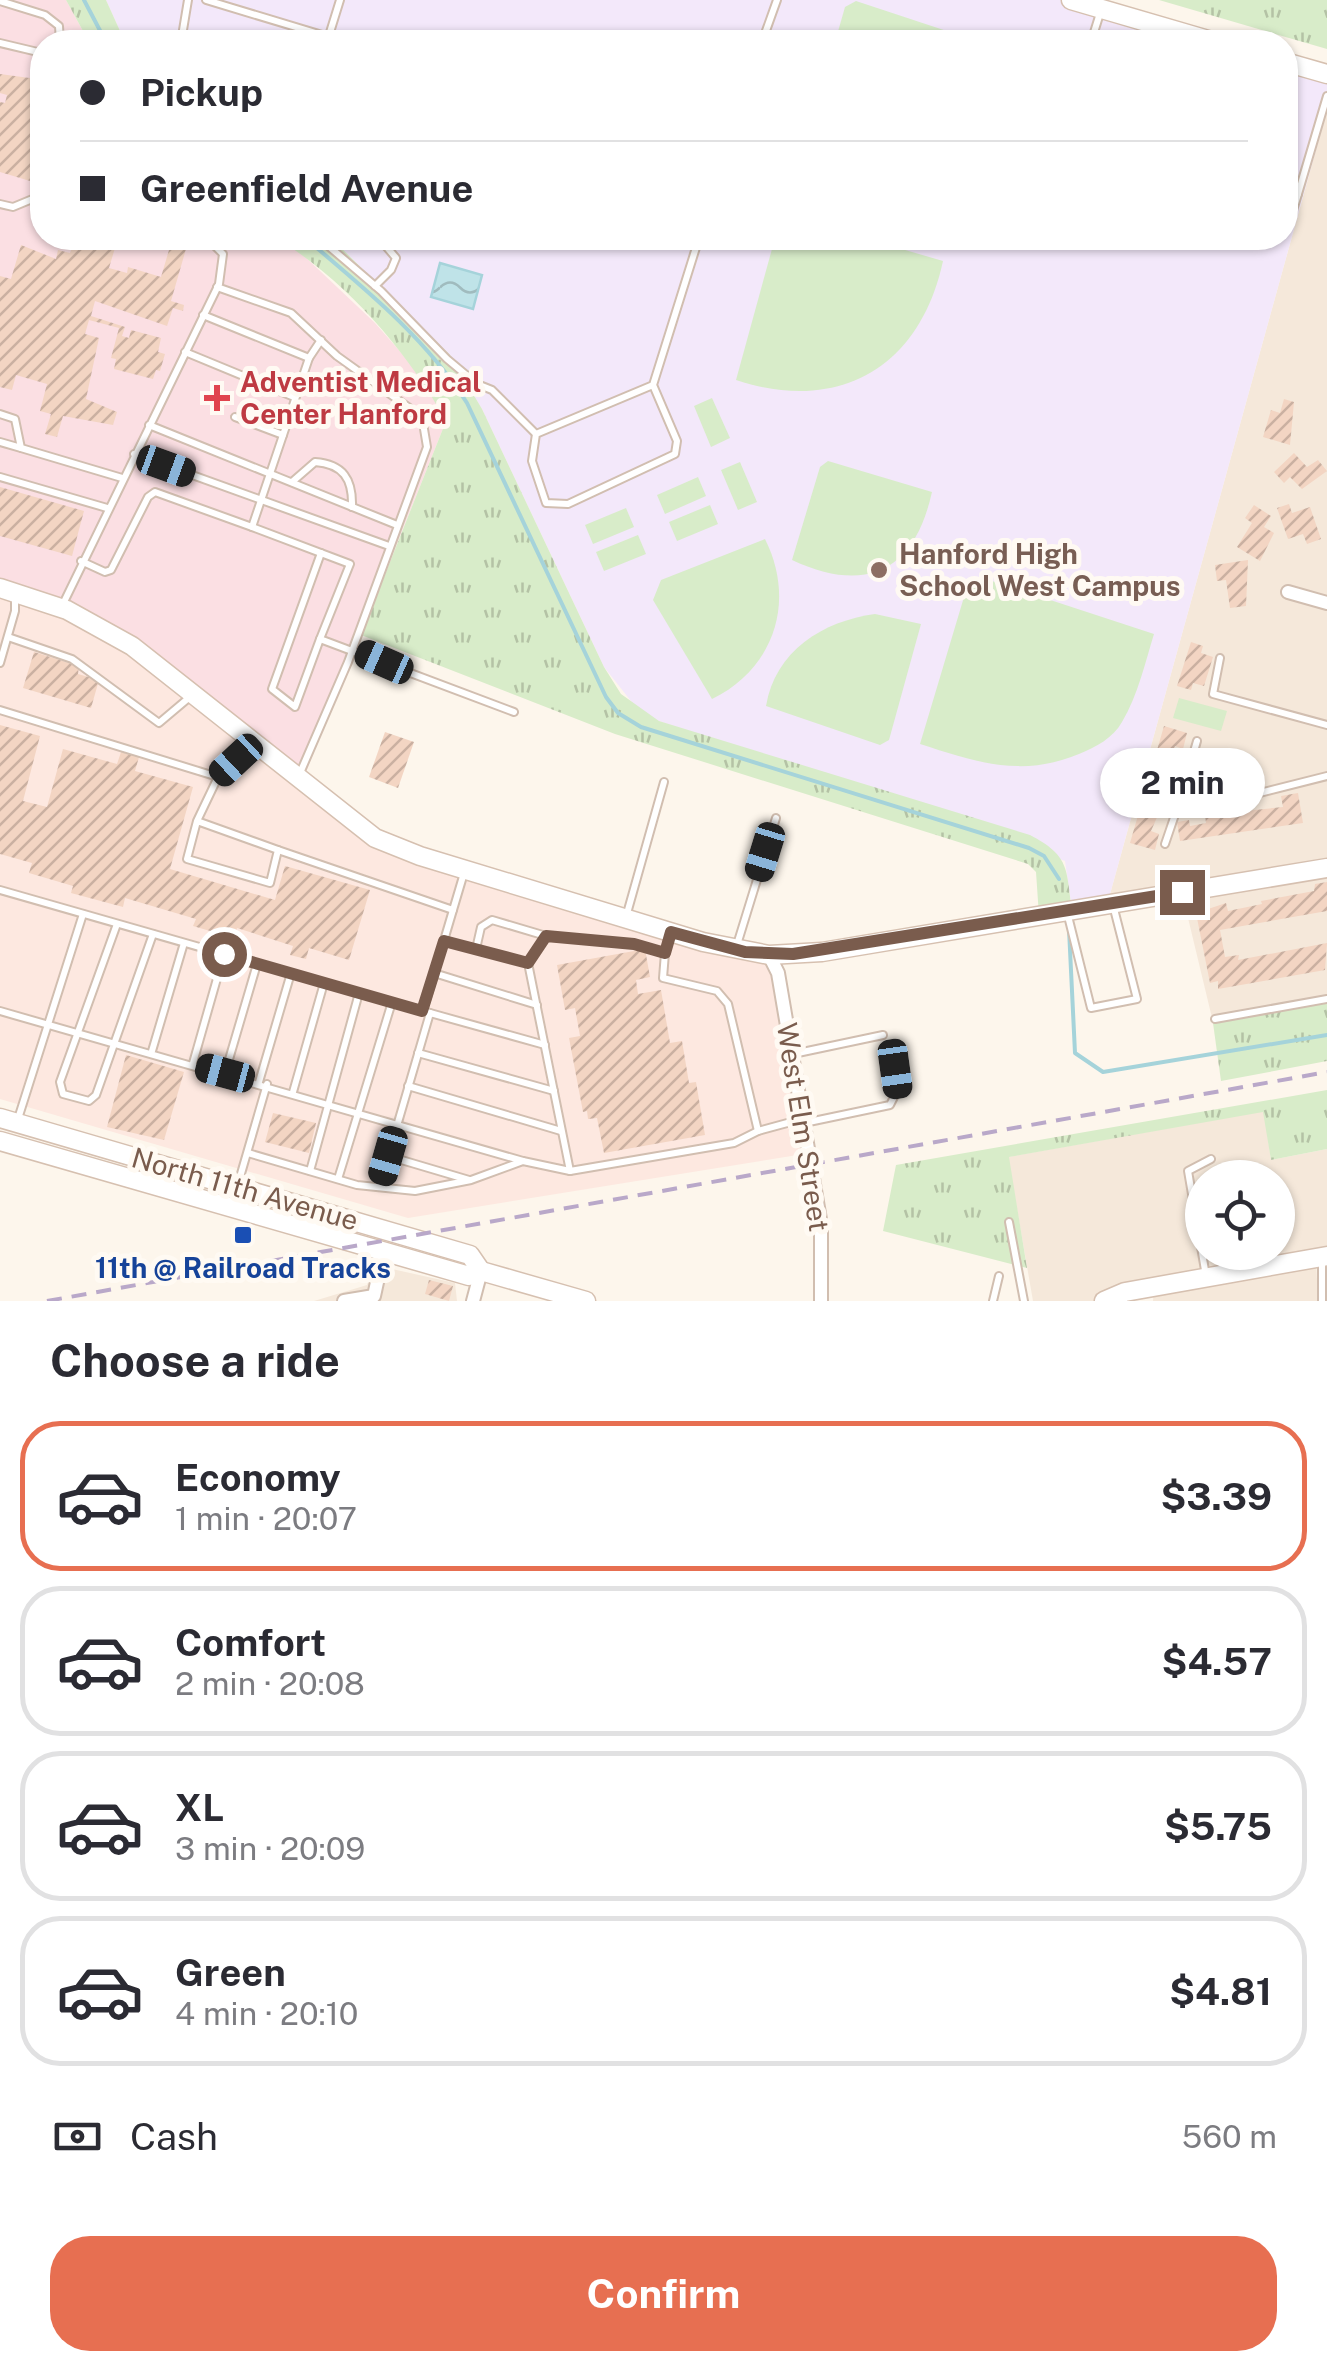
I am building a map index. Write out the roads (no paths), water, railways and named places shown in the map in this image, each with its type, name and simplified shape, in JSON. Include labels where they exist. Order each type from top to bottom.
[{"type":"street","points":[[1072,0],[1164,30]]},
{"type":"street","points":[[1298,66],[1327,74]]},
{"type":"street","points":[[7,590],[62,608],[132,646],[375,838],[465,870],[736,949],[769,955],[836,950],[1327,868]]},
{"type":"street","points":[[1288,592],[1327,603]]},
{"type":"street","name":"West Elm Street","points":[[769,955],[778,973],[821,1226],[821,1301]]},
{"type":"street","name":"North 11th Avenue","points":[[5,1124],[238,1186],[470,1255],[481,1271]]},
{"type":"street","name":"North 11th Avenue","points":[[0,1141],[469,1276],[481,1271],[586,1301]]},
{"type":"street","points":[[1106,1301],[1324,1256]]},
{"type":"street","points":[[473,1301],[481,1271]]},
{"type":"street","points":[[344,1301],[373,1298],[380,1274]]},
{"type":"lane","points":[[183,30],[188,0]]},
{"type":"lane","points":[[206,0],[298,30]]},
{"type":"lane","points":[[331,30],[340,0]]},
{"type":"lane","points":[[766,30],[777,0]]},
{"type":"lane","points":[[0,1],[45,15],[59,30]]},
{"type":"lane","points":[[1095,30],[1102,9]]},
{"type":"lane","points":[[0,43],[30,50]]},
{"type":"lane","points":[[1298,194],[1327,96]]},
{"type":"lane","points":[[0,204],[12,207],[30,200]]},
{"type":"lane","points":[[62,608],[107,508],[218,288],[223,254],[219,250]]},
{"type":"lane","points":[[333,250],[375,286],[447,359],[477,384],[492,390],[536,434]]},
{"type":"lane","points":[[375,286],[392,270],[396,258],[389,250]]},
{"type":"lane","points":[[536,434],[532,461],[544,500],[552,506],[568,504],[675,454],[677,442],[653,385],[695,250]]},
{"type":"lane","points":[[218,288],[291,313],[320,340],[422,417],[427,448],[352,649],[298,779]]},
{"type":"lane","points":[[204,316],[309,358]]},
{"type":"lane","points":[[252,526],[294,397],[320,340]]},
{"type":"lane","points":[[185,352],[294,397]]},
{"type":"lane","points":[[536,434],[653,385]]},
{"type":"lane","points":[[0,414],[15,418],[22,448]]},
{"type":"lane","points":[[236,417],[283,434]]},
{"type":"lane","points":[[148,425],[398,524]]},
{"type":"lane","points":[[0,442],[122,478]]},
{"type":"lane","points":[[134,454],[389,546]]},
{"type":"lane","points":[[292,482],[315,462],[329,463],[346,473],[353,487],[352,506]]},
{"type":"lane","points":[[0,476],[107,508]]},
{"type":"lane","points":[[81,562],[105,572],[111,570],[148,497],[155,492],[252,526],[322,553],[350,564],[296,707],[272,689],[322,553]]},
{"type":"lane","points":[[0,663],[16,612],[7,590]]},
{"type":"lane","points":[[8,637],[81,664],[159,723],[193,695]]},
{"type":"lane","points":[[320,639],[446,690],[514,712]]},
{"type":"lane","points":[[1220,658],[1212,694],[1327,725]]},
{"type":"lane","points":[[0,710],[218,777]]},
{"type":"lane","points":[[1165,844],[1197,741]]},
{"type":"lane","points":[[253,743],[218,777],[197,821],[187,860],[270,883],[278,850]]},
{"type":"lane","points":[[1179,803],[1240,798],[1327,776]]},
{"type":"lane","points":[[625,918],[664,782]]},
{"type":"lane","points":[[736,949],[776,818]]},
{"type":"lane","points":[[197,821],[453,910]]},
{"type":"lane","points":[[380,1184],[418,1054],[434,973],[465,870]]},
{"type":"lane","points":[[0,890],[545,1046]]},
{"type":"lane","points":[[1067,911],[1091,1008],[1137,999],[1113,904]]},
{"type":"lane","points":[[5,1124],[49,1024],[82,914]]},
{"type":"lane","points":[[476,949],[480,927],[492,920],[546,936],[634,944],[665,953]]},
{"type":"lane","points":[[117,924],[60,1082],[63,1094],[89,1101],[96,1095],[153,934]]},
{"type":"lane","points":[[671,932],[663,978],[717,991],[728,1004],[758,1130]]},
{"type":"lane","points":[[546,936],[528,963],[570,1171]]},
{"type":"lane","points":[[444,941],[528,963]]},
{"type":"lane","points":[[152,1051],[184,943]]},
{"type":"lane","points":[[192,1063],[224,954]]},
{"type":"lane","points":[[225,1073],[257,964]]},
{"type":"lane","points":[[231,1208],[291,973]]},
{"type":"lane","points":[[434,973],[537,1005]]},
{"type":"lane","points":[[293,1092],[324,983]]},
{"type":"lane","points":[[310,1172],[359,992]]},
{"type":"lane","points":[[1215,1019],[1327,998]]},
{"type":"lane","points":[[338,1179],[392,1002]]},
{"type":"lane","points":[[0,1010],[358,1110],[524,1162],[570,1171],[734,1143],[758,1130],[890,1105],[898,1089],[892,1049]]},
{"type":"lane","points":[[792,1055],[883,1036]]},
{"type":"lane","points":[[418,1054],[554,1091]]},
{"type":"lane","points":[[408,1086],[561,1131]]},
{"type":"lane","points":[[248,1153],[338,1179],[415,1191],[471,1180],[524,1162]]},
{"type":"lane","points":[[388,1156],[471,1180]]},
{"type":"lane","points":[[1206,1278],[1188,1170],[1211,1159]]},
{"type":"lane","points":[[1008,1222],[1024,1301]]},
{"type":"lane","points":[[1324,1256],[1324,1301]]},
{"type":"lane","points":[[993,1301],[999,1276]]},
{"type":"water","points":[[440,263],[482,275],[473,309],[431,297]]},
{"type":"waterway","points":[[84,0],[100,30]]},
{"type":"waterway","points":[[319,250],[413,335],[467,403],[606,697],[618,713],[641,727],[1029,848],[1044,856],[1059,879]]},
{"type":"waterway","points":[[1069,929],[1075,1053],[1103,1072],[1327,1035]]},
{"type":"railway","points":[[47,1301],[1327,1072]]},
{"type":"place","name":"Adventist Medical Center Hanford","points":[[217,398]]},
{"type":"place","name":"Hanford High School West Campus","points":[[879,570]]},
{"type":"place","name":"11th @ Railroad Tracks","points":[[243,1235]]}]
